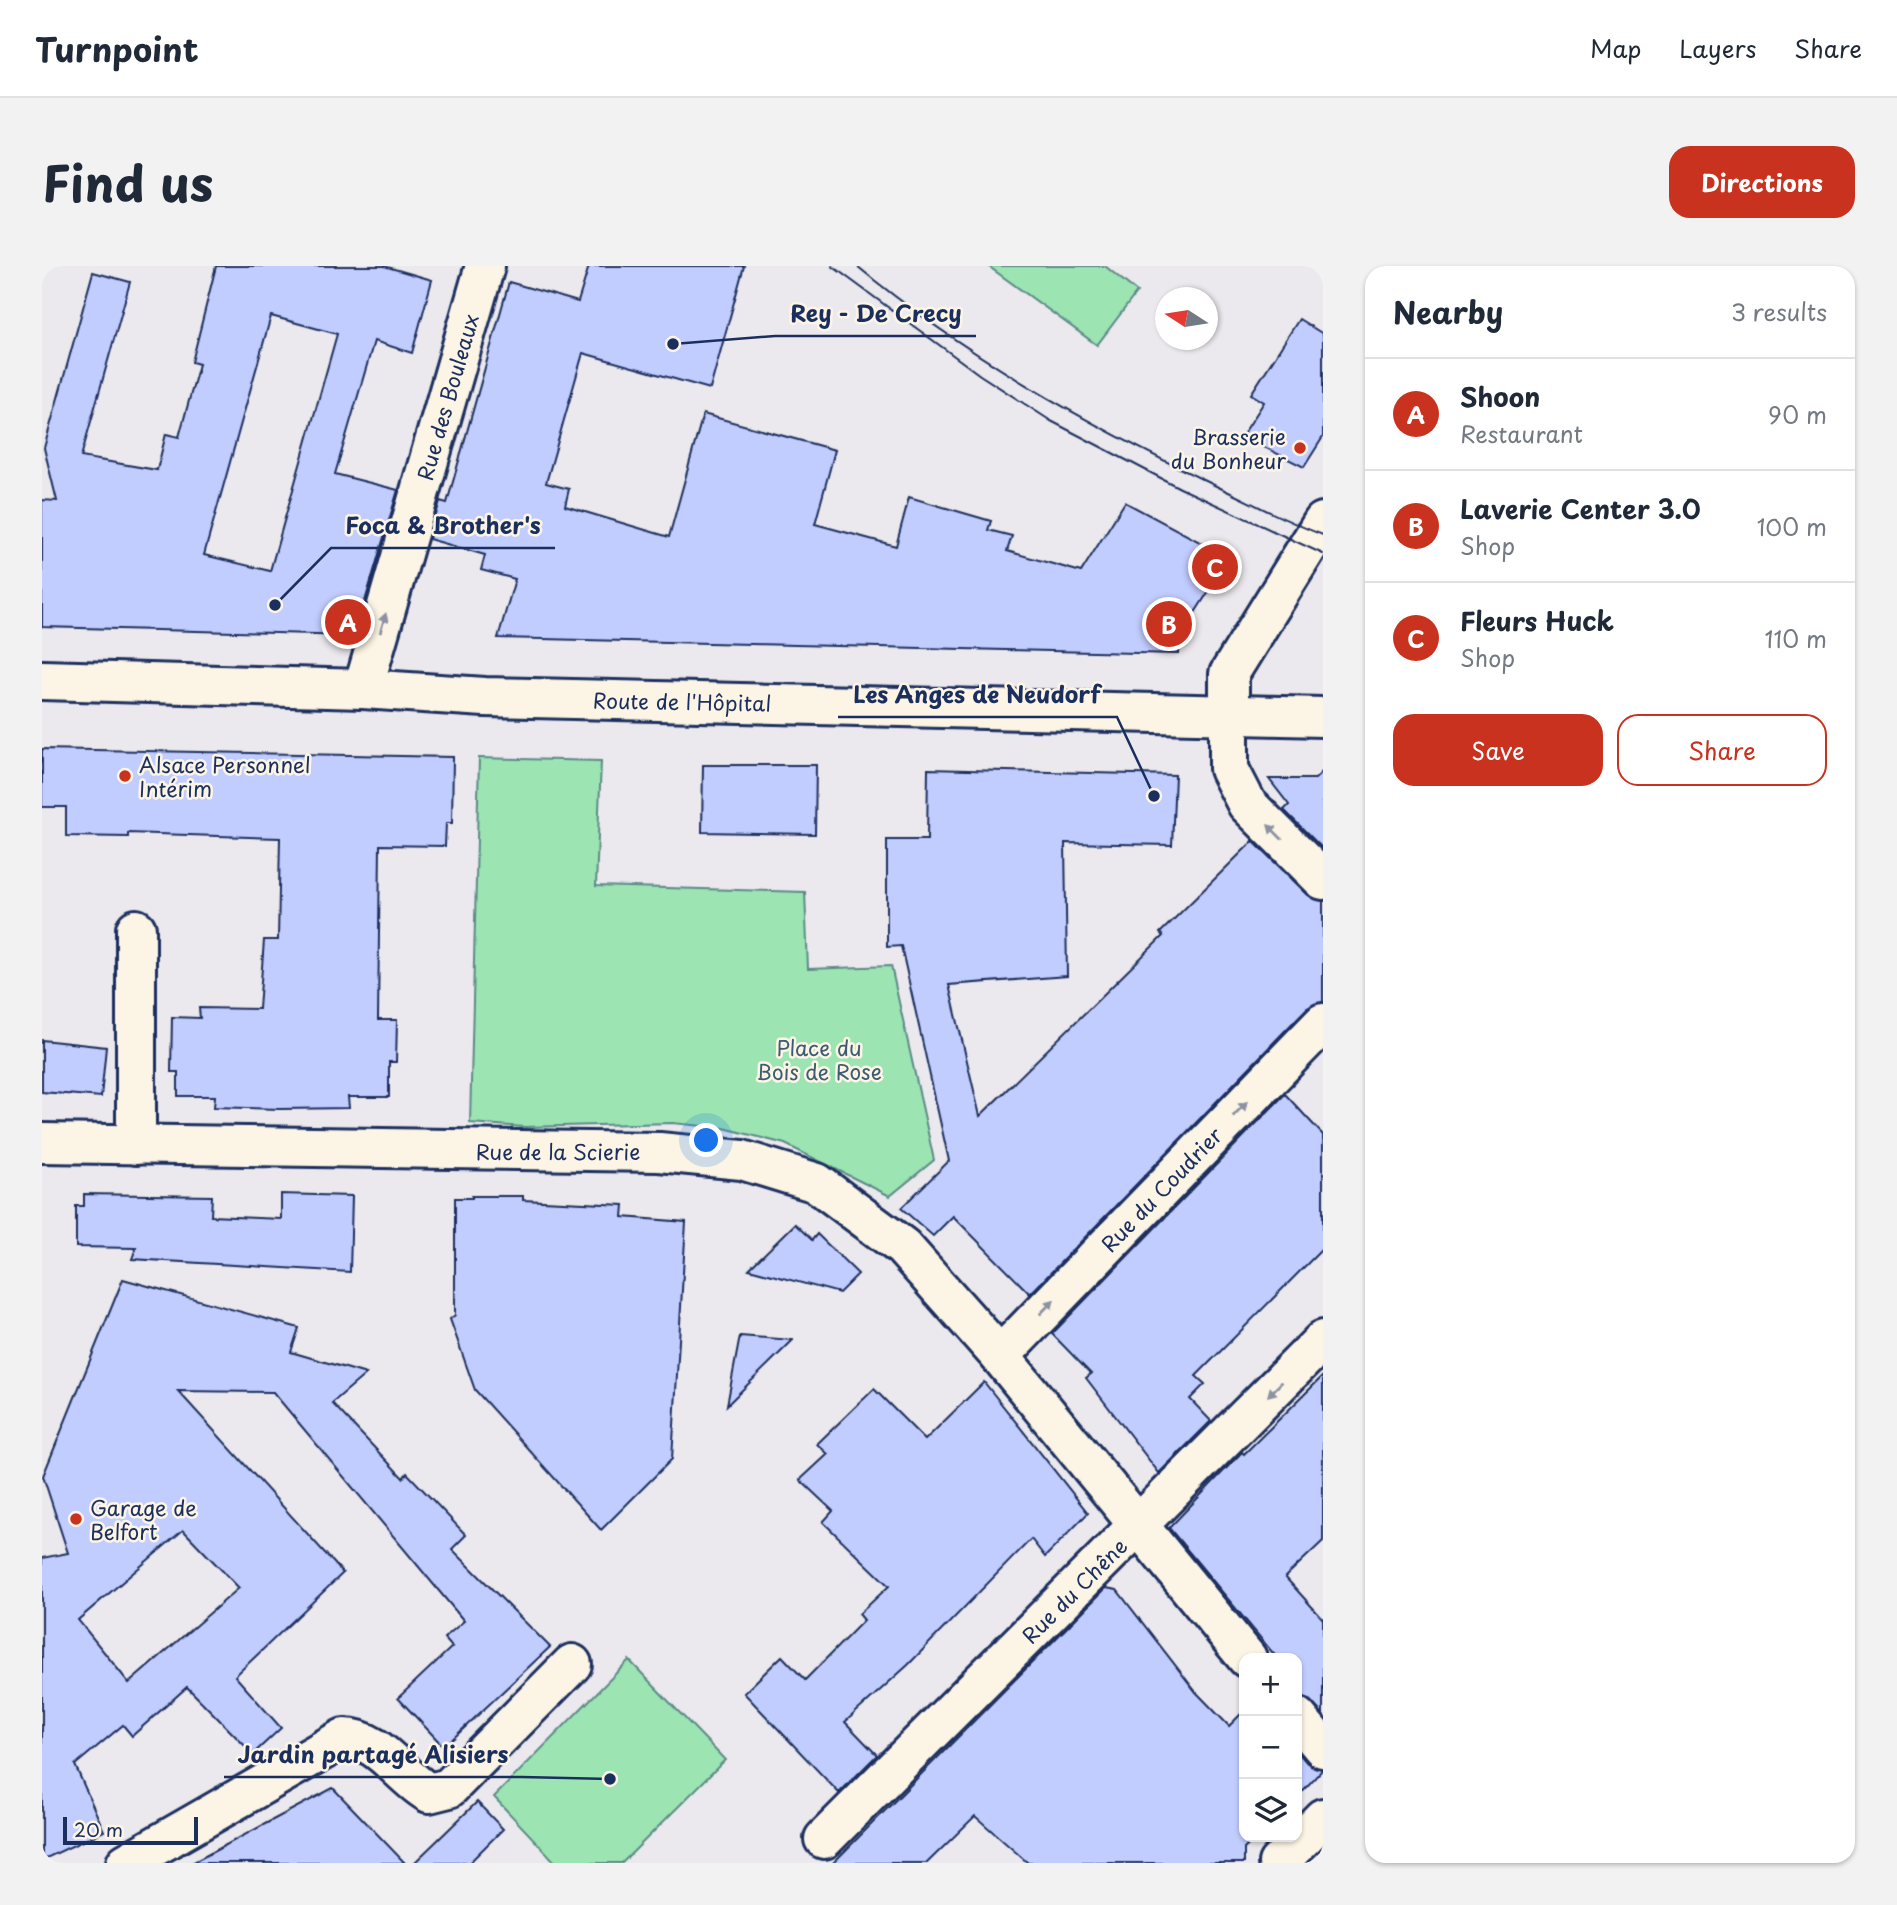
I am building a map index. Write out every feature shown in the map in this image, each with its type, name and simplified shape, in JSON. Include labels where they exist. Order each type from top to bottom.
[{"type":"street","name":"Rue des Bouleaux","points":[[363,689],[485,266]]},
{"type":"street","points":[[1323,522],[1229,674],[1229,769],[1247,804],[1323,880]]},
{"type":"street","name":"Route de l'Hôpital","points":[[42,680],[363,689],[485,697],[1150,715],[1323,717]]},
{"type":"street","points":[[136,929],[136,1145]]},
{"type":"street","name":"Rue du Coudrier","points":[[1000,1356],[1323,1023]]},
{"type":"street","name":"Rue de la Scierie","points":[[42,1143],[659,1152],[742,1160],[817,1183],[877,1226],[915,1258],[1000,1356],[1243,1653]]},
{"type":"street","name":"Rue du Chêne","points":[[824,1839],[1323,1340]]},
{"type":"street","points":[[126,1863],[344,1738],[359,1738],[372,1744],[412,1784],[429,1793],[449,1788],[572,1664]]},
{"type":"street","points":[[1302,1723],[1323,1748]]},
{"type":"street","points":[[1278,1863],[1323,1818]]},
{"type":"green space","points":[[988,266],[1105,266],[1137,292],[1097,345]]},
{"type":"green space","name":"Place du Bois de Rose","points":[[479,758],[601,761],[596,886],[805,892],[808,969],[891,966],[934,1160],[890,1196],[785,1144],[724,1128],[672,1123],[525,1127],[470,1123]]},
{"type":"green space","points":[[629,1660],[725,1760],[622,1863],[556,1863],[494,1797]]},
{"type":"building","points":[[216,266],[384,266],[432,280],[412,353],[374,341],[335,474],[398,490],[355,635],[42,627],[42,500],[57,501],[44,448],[93,272],[130,282],[81,457],[157,470],[166,434],[179,437],[199,364],[192,362]],"holes":[[[271,316],[337,334],[270,571],[204,555]]]},
{"type":"building","points":[[589,266],[744,266],[710,389],[583,353],[546,483],[569,489],[565,506],[669,537],[703,414],[835,450],[815,524],[896,546],[909,497],[991,521],[988,530],[1012,536],[1007,551],[1081,572],[1125,502],[1230,558],[1180,636],[1179,654],[498,638],[515,579],[481,570],[485,555],[429,539],[440,501],[447,503],[509,282],[578,302]]},
{"type":"building","points":[[1299,319],[1323,334],[1323,437],[1304,467],[1242,436],[1264,402],[1251,394]]},
{"type":"building","points":[[42,749],[453,757],[452,823],[446,823],[445,846],[380,845],[378,1020],[397,1020],[396,1062],[389,1062],[389,1097],[348,1097],[349,1108],[280,1109],[214,1107],[215,1096],[178,1096],[178,1072],[171,1072],[172,1017],[200,1018],[199,1008],[259,1009],[264,940],[278,940],[280,838],[128,833],[128,837],[66,836],[66,807],[42,807]]},
{"type":"building","points":[[703,765],[816,765],[815,834],[702,832]]},
{"type":"building","points":[[928,769],[1175,775],[1172,845],[1065,843],[1067,976],[949,985],[980,1116],[1163,936],[1160,933],[1253,841],[1308,895],[1323,901],[1323,1002],[1307,1008],[1030,1294],[953,1216],[933,1236],[901,1208],[949,1161],[901,946],[887,947],[887,840],[927,840]]},
{"type":"building","points":[[1323,771],[1323,849],[1284,810],[1289,805],[1269,779],[1315,779]]},
{"type":"building","points":[[42,1040],[106,1047],[101,1097],[42,1092]]},
{"type":"building","points":[[1285,1094],[1323,1135],[1323,1248],[1196,1376],[1205,1384],[1190,1399],[1211,1421],[1159,1473],[1086,1378],[1091,1374],[1052,1334]]},
{"type":"building","points":[[84,1194],[212,1196],[211,1216],[281,1219],[281,1194],[352,1196],[350,1272],[132,1259],[136,1248],[76,1247],[76,1206],[84,1206]]},
{"type":"building","points":[[523,1196],[523,1200],[624,1205],[623,1217],[686,1222],[672,1459],[601,1530],[475,1390],[450,1319],[455,1315],[455,1198]]},
{"type":"building","points":[[795,1224],[812,1240],[817,1234],[858,1274],[839,1293],[749,1269]]},
{"type":"building","points":[[123,1279],[299,1328],[291,1352],[366,1374],[332,1403],[403,1478],[407,1473],[466,1535],[452,1549],[550,1647],[444,1747],[398,1698],[452,1647],[444,1638],[464,1621],[273,1392],[178,1391],[343,1573],[235,1676],[281,1728],[253,1754],[187,1687],[132,1736],[123,1725],[75,1765],[104,1831],[42,1860],[42,1558],[68,1553],[43,1476]],"holes":[[[183,1530],[239,1588],[129,1683],[78,1620]]]},
{"type":"building","points":[[740,1336],[793,1340],[727,1405]]},
{"type":"building","points":[[1323,1376],[1323,1541],[1285,1577],[1323,1619],[1323,1714],[1302,1697],[1302,1653],[1273,1653],[1169,1528],[1242,1452],[1244,1454]]},
{"type":"building","points":[[984,1382],[1088,1513],[1045,1557],[1031,1539],[908,1665],[845,1722],[877,1755],[839,1793],[744,1693],[782,1656],[805,1680],[864,1620],[859,1614],[889,1586],[823,1522],[833,1511],[800,1480],[828,1454],[817,1444],[874,1389],[925,1440]]},
{"type":"building","points":[[1106,1588],[1117,1590],[1196,1692],[1229,1726],[1239,1716],[1239,1842],[1252,1842],[1244,1849],[1244,1863],[1028,1863],[975,1816],[927,1863],[833,1863]]},
{"type":"building","points":[[1302,1757],[1307,1763],[1323,1769],[1302,1792]]},
{"type":"building","points":[[333,1788],[405,1863],[192,1863],[267,1823]]},
{"type":"building","points":[[477,1802],[503,1829],[469,1863],[414,1863]]},
{"type":"tram line","points":[[832,266],[980,375],[1051,421],[1180,488],[1323,554]]},
{"type":"tram line","points":[[857,266],[940,329],[1073,412],[1165,461],[1323,535]]},
{"type":"place","name":"Rey - De Crecy","points":[[673,344]]},
{"type":"place","name":"Brasserie du Bonheur","points":[[1300,448]]},
{"type":"place","name":"Fleurs Huck","points":[[1215,567]]},
{"type":"place","name":"Foca & Brother's","points":[[275,605]]},
{"type":"place","name":"Shoon","points":[[348,622]]},
{"type":"place","name":"Laverie Center 3.0","points":[[1169,624]]},
{"type":"place","name":"Alsace Personnel Intérim","points":[[125,776]]},
{"type":"place","name":"Les Anges de Neudorf","points":[[1154,796]]},
{"type":"place","name":"Garage de Belfort","points":[[76,1519]]},
{"type":"place","name":"Jardin partagé Alisiers","points":[[610,1779]]}]
